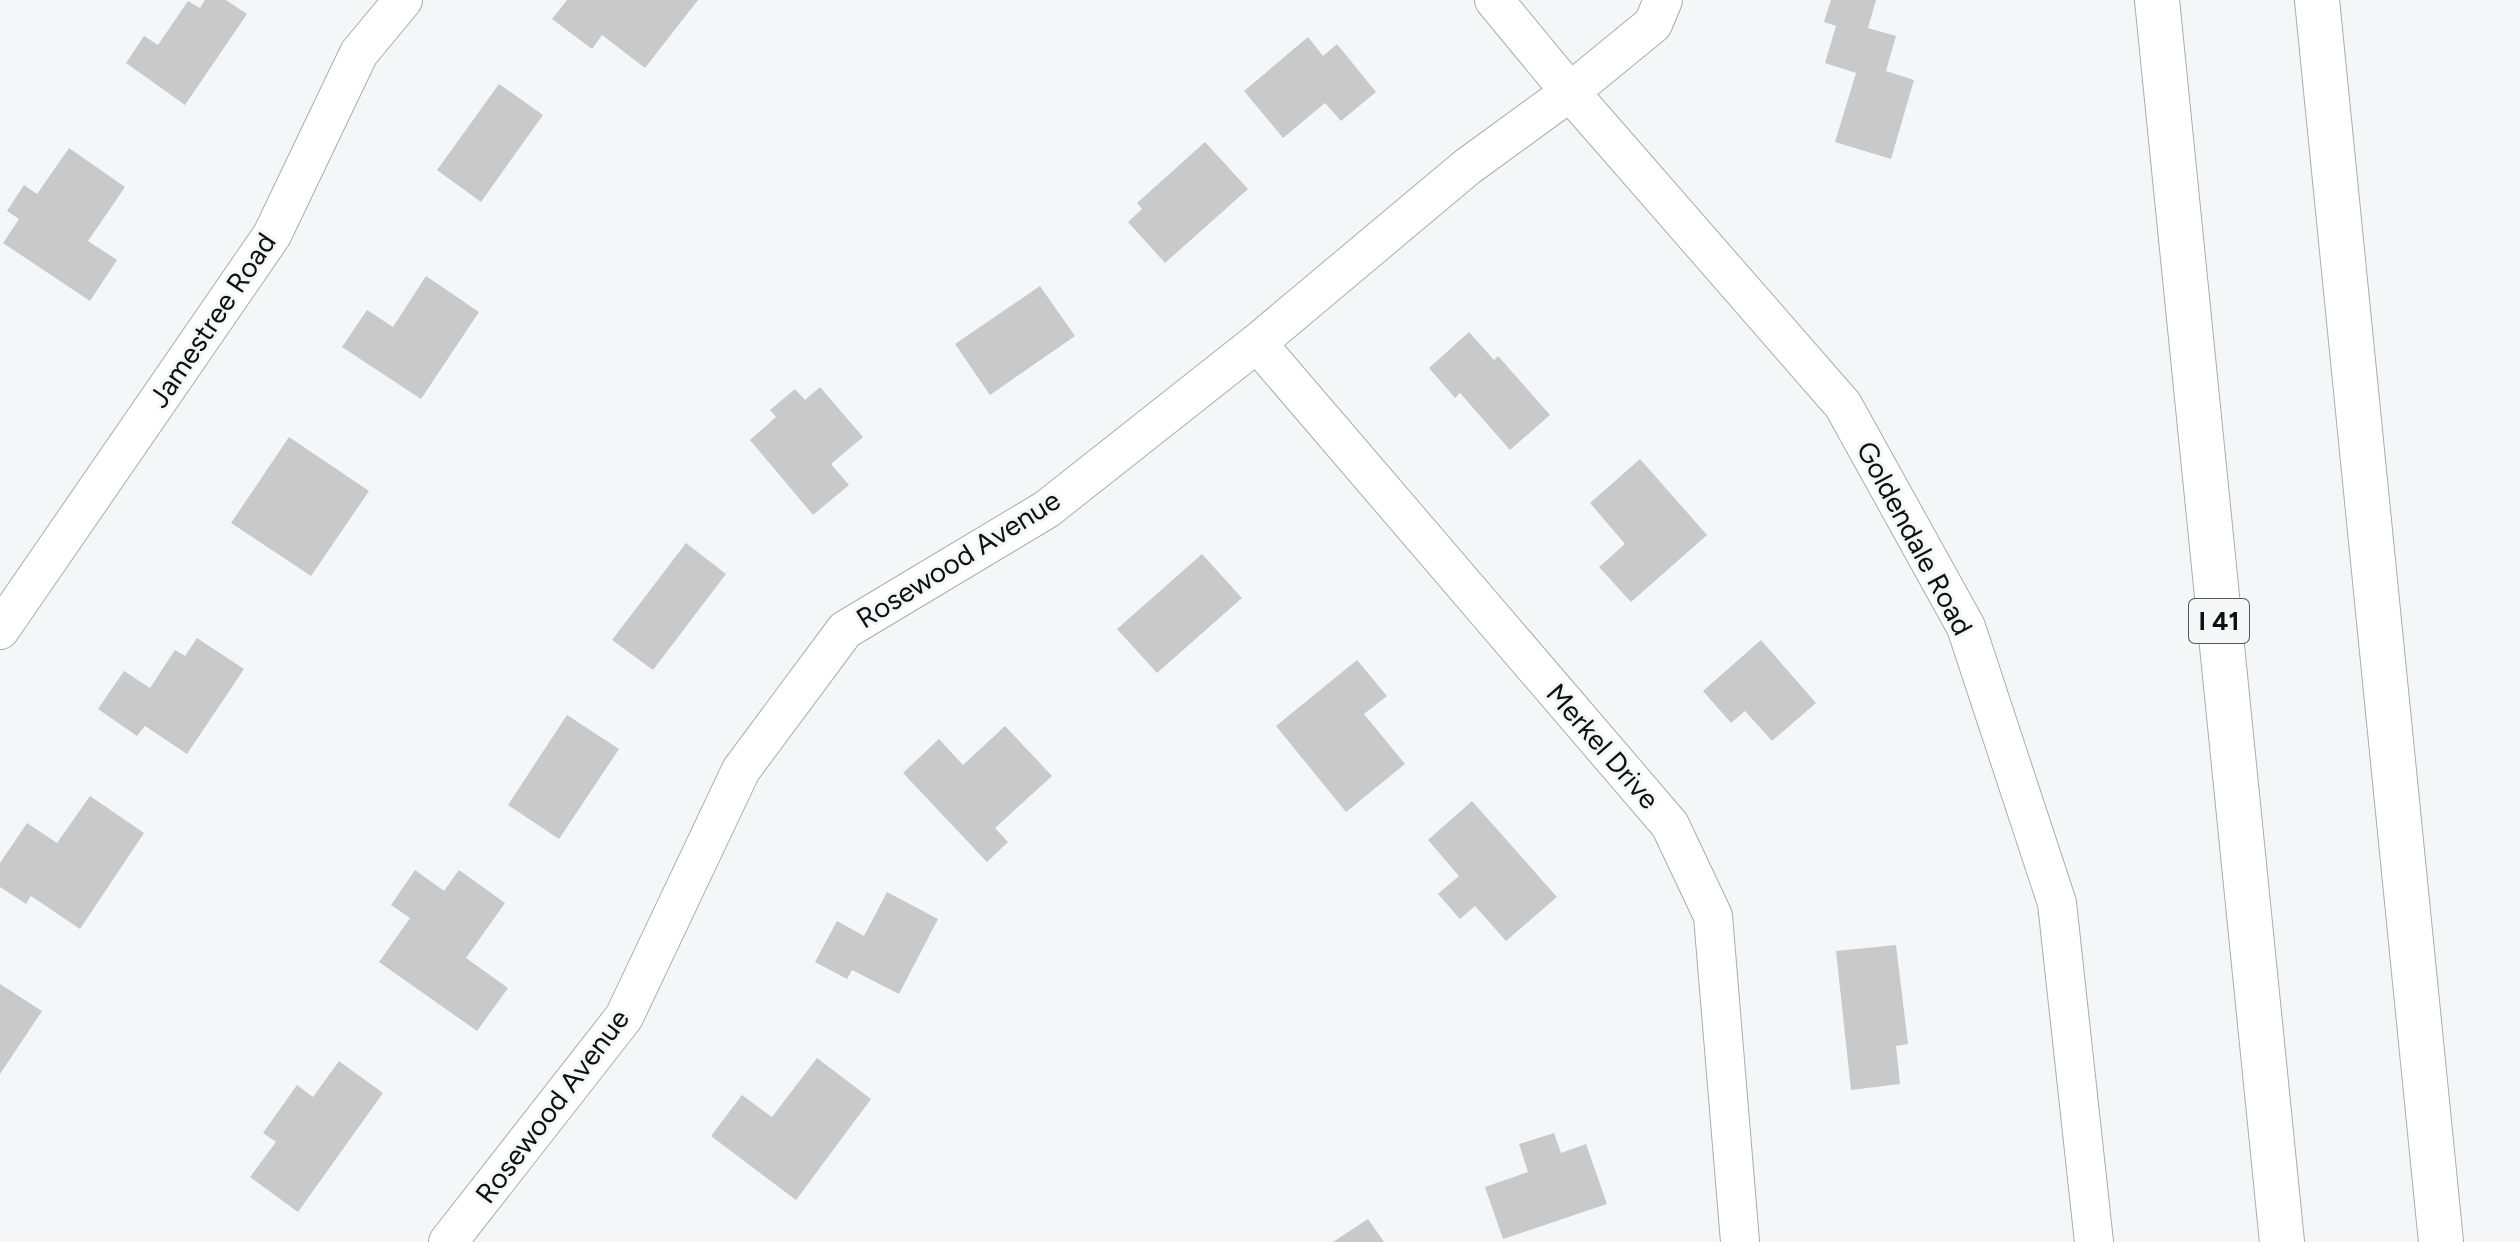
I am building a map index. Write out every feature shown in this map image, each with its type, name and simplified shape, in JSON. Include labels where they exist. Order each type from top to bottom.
[{"type":"highway","name":"I 41","points":[[2157,0],[2282,1242]]},
{"type":"highway","points":[[2317,0],[2441,1242]]},
{"type":"street","name":"Jamestree Road","points":[[0,630],[272,235],[359,53],[403,0]]},
{"type":"street","name":"Goldendale Road","points":[[1494,0],[1570,92],[1843,405],[1966,627],[2057,903],[2094,1242]]},
{"type":"street","name":"Rosewood Avenue","points":[[448,1242],[624,1017],[741,770],[845,630],[1047,509],[1257,343],[1467,167],[1570,92],[1653,24],[1663,0]]},
{"type":"street","name":"Merkel Drive","points":[[1257,343],[1670,825],[1713,916],[1740,1242]]},
{"type":"building","points":[[205,0],[226,0],[247,14],[185,105],[126,63],[144,36],[158,45],[188,1],[200,8]]},
{"type":"building","points":[[567,0],[698,0],[645,68],[602,35],[592,49],[552,19]]},
{"type":"building","points":[[1831,0],[1876,0],[1868,28],[1896,36],[1886,71],[1914,80],[1891,159],[1835,142],[1856,73],[1825,63],[1836,26],[1824,22]]},
{"type":"building","points":[[1308,37],[1323,56],[1337,44],[1376,92],[1341,121],[1325,103],[1283,138],[1244,91]]},
{"type":"building","points":[[499,84],[543,115],[481,202],[437,170]]},
{"type":"building","points":[[1205,142],[1248,189],[1165,263],[1128,222],[1142,209],[1137,203]]},
{"type":"building","points":[[69,148],[125,187],[88,241],[117,260],[90,301],[3,243],[19,219],[7,211],[24,185],[37,194]]},
{"type":"building","points":[[426,276],[479,312],[421,399],[342,347],[367,310],[393,327]]},
{"type":"building","points":[[1040,286],[1075,336],[990,395],[955,344]]},
{"type":"building","points":[[1469,332],[1494,360],[1498,356],[1550,415],[1510,450],[1460,393],[1455,398],[1429,368]]},
{"type":"building","points":[[820,387],[863,437],[831,464],[849,485],[813,515],[750,440],[776,417],[770,410],[795,389],[805,400]]},
{"type":"building","points":[[289,437],[369,491],[311,576],[231,523]]},
{"type":"building","points":[[1640,459],[1707,535],[1631,602],[1599,567],[1625,544],[1590,503]]},
{"type":"building","points":[[686,543],[726,574],[653,670],[612,640]]},
{"type":"building","points":[[1202,554],[1242,598],[1157,673],[1117,629]]},
{"type":"building","points":[[197,638],[244,669],[187,754],[145,726],[137,736],[98,709],[124,671],[150,688],[175,650],[185,656]]},
{"type":"building","points":[[1761,640],[1816,703],[1772,741],[1745,711],[1731,723],[1703,691]]},
{"type":"building","points":[[1357,660],[1387,696],[1364,714],[1405,764],[1346,812],[1276,726]]},
{"type":"building","points":[[567,715],[619,749],[559,839],[508,805]]},
{"type":"building","points":[[1005,726],[1052,776],[995,828],[1008,842],[987,862],[903,773],[939,739],[963,765]]},
{"type":"building","points":[[90,796],[144,833],[80,929],[31,896],[26,904],[0,887],[0,863],[27,823],[57,843]]},
{"type":"building","points":[[1472,801],[1557,897],[1506,941],[1475,906],[1460,919],[1438,894],[1459,876],[1428,840]]},
{"type":"building","points":[[415,870],[444,891],[459,870],[505,903],[466,958],[508,988],[477,1031],[379,962],[410,918],[391,905]]},
{"type":"building","points":[[887,892],[938,919],[899,994],[852,970],[847,979],[815,962],[837,921],[864,936]]},
{"type":"building","points":[[1896,945],[1908,1044],[1896,1046],[1900,1084],[1851,1090],[1836,951]]},
{"type":"building","points":[[0,984],[42,1011],[0,1074]]},
{"type":"building","points":[[817,1058],[871,1099],[796,1200],[711,1136],[742,1095],[772,1117]]},
{"type":"building","points":[[339,1061],[383,1093],[298,1212],[250,1177],[276,1142],[263,1133],[297,1085],[313,1097]]},
{"type":"building","points":[[1554,1133],[1561,1153],[1586,1144],[1607,1204],[1503,1239],[1485,1187],[1528,1172],[1519,1144]]},
{"type":"building","points":[[1368,1219],[1384,1242],[1333,1242]]}]
